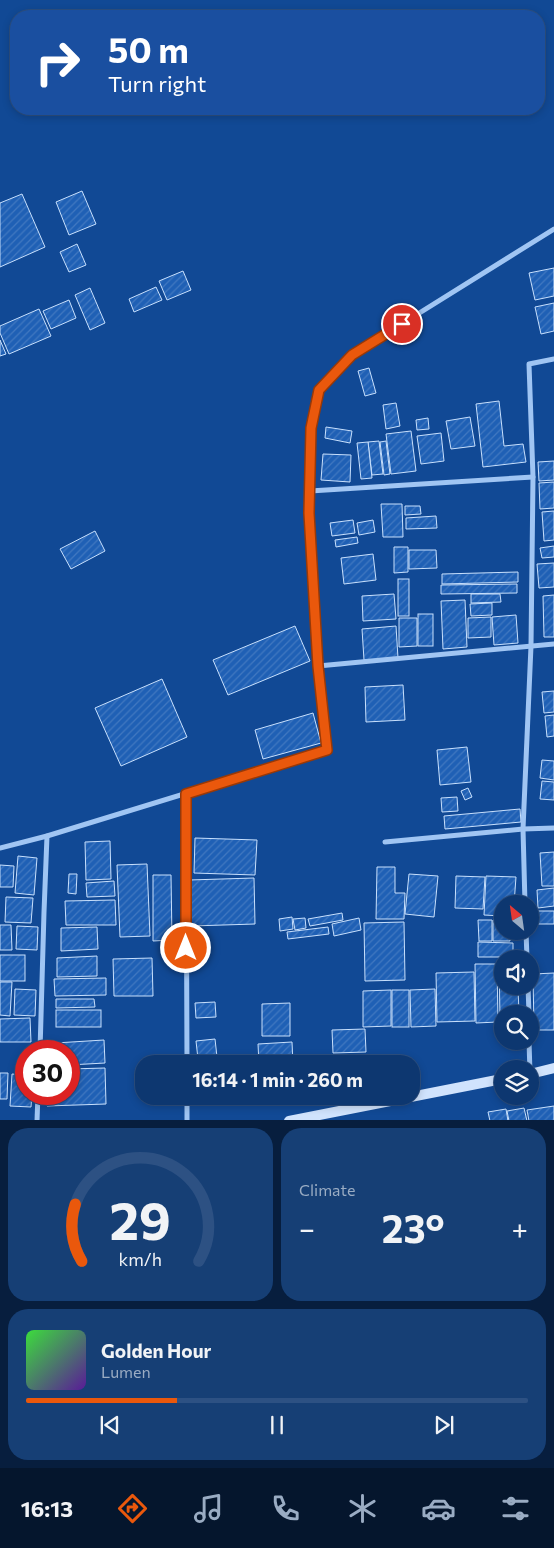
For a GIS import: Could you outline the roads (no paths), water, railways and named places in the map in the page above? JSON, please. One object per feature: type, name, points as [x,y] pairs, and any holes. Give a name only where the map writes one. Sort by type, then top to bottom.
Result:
[{"type":"main road","points":[[539,1072],[554,1068]]},
{"type":"main road","points":[[289,1120],[494,1081]]},
{"type":"street","points":[[0,848],[48,836],[327,750],[318,666],[309,513],[311,428],[319,390],[352,355],[554,229]]},
{"type":"street","points":[[525,895],[523,829],[530,646],[533,477],[529,364],[554,359]]},
{"type":"street","points":[[310,491],[533,477]]},
{"type":"street","points":[[318,666],[554,644]]},
{"type":"street","points":[[186,794],[187,1055]]},
{"type":"street","points":[[385,842],[523,829],[554,828]]},
{"type":"street","points":[[40,1040],[48,836]]},
{"type":"street","points":[[37,1120],[38,1105]]},
{"type":"street","points":[[187,1105],[187,1120]]}]
